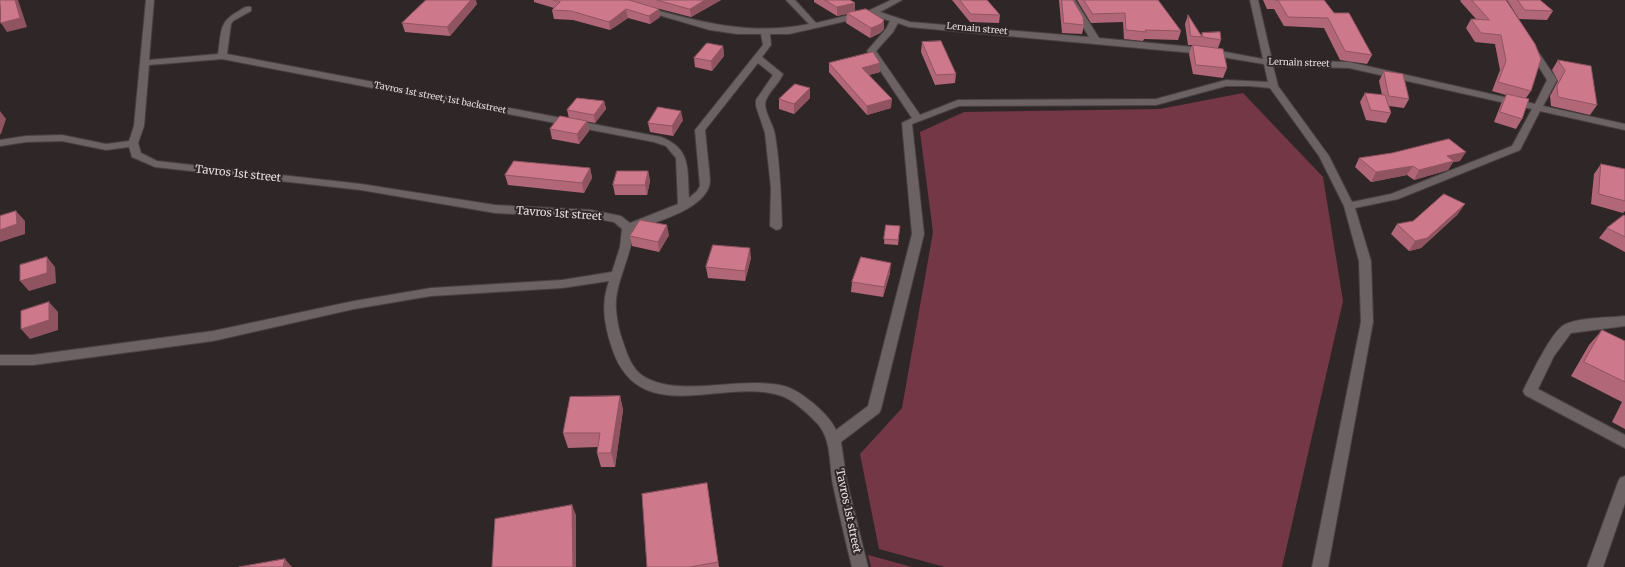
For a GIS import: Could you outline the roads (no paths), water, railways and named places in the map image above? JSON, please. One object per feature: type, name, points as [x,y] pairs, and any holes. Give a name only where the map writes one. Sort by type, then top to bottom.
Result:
[{"type":"street","points":[[0,143],[26,139],[62,138],[106,147],[133,143],[139,126],[150,0]]},
{"type":"street","points":[[611,0],[710,27],[737,31],[765,32],[788,31],[874,12],[898,0]]},
{"type":"street","points":[[790,0],[815,26]]},
{"type":"street","points":[[1070,0],[1096,41]]},
{"type":"street","points":[[1254,0],[1273,86],[1324,156],[1349,206],[1365,261],[1366,322],[1320,567]]},
{"type":"street","points":[[222,56],[227,24],[230,19],[248,9]]},
{"type":"street","name":"Lernain street","points":[[874,12],[909,24],[1204,51],[1239,56],[1269,63],[1349,65],[1625,127]]},
{"type":"street","points":[[895,20],[890,30],[871,51],[918,119]]},
{"type":"street","points":[[628,228],[684,206],[700,196],[705,187],[699,144],[700,130],[767,44],[765,32]]},
{"type":"street","points":[[1349,206],[1394,197],[1516,148],[1552,80],[1526,40]]},
{"type":"street","name":"Tavros 1st street, 1st backstreet","points":[[144,63],[222,56],[657,139],[670,144],[680,158],[684,206]]},
{"type":"street","points":[[756,58],[778,74],[776,80],[762,100],[761,106],[770,134],[776,188],[776,226]]},
{"type":"street","points":[[835,439],[874,409],[918,234],[907,123],[958,103],[1156,102],[1226,83],[1250,83],[1273,86]]},
{"type":"street","name":"Tavros 1st street","points":[[133,143],[136,155],[155,164],[361,187],[495,209],[591,214],[617,219],[628,228],[628,240],[610,301],[612,328],[620,356],[629,371],[640,382],[663,391],[695,392],[764,387],[785,392],[806,405],[825,422],[835,439],[840,481],[860,567]]},
{"type":"street","points":[[0,360],[34,360],[213,336],[354,305],[431,292],[562,284],[617,275]]},
{"type":"street","points":[[1625,321],[1590,324],[1566,329],[1549,353],[1530,391],[1625,442]]},
{"type":"street","points":[[1595,567],[1625,482]]}]
